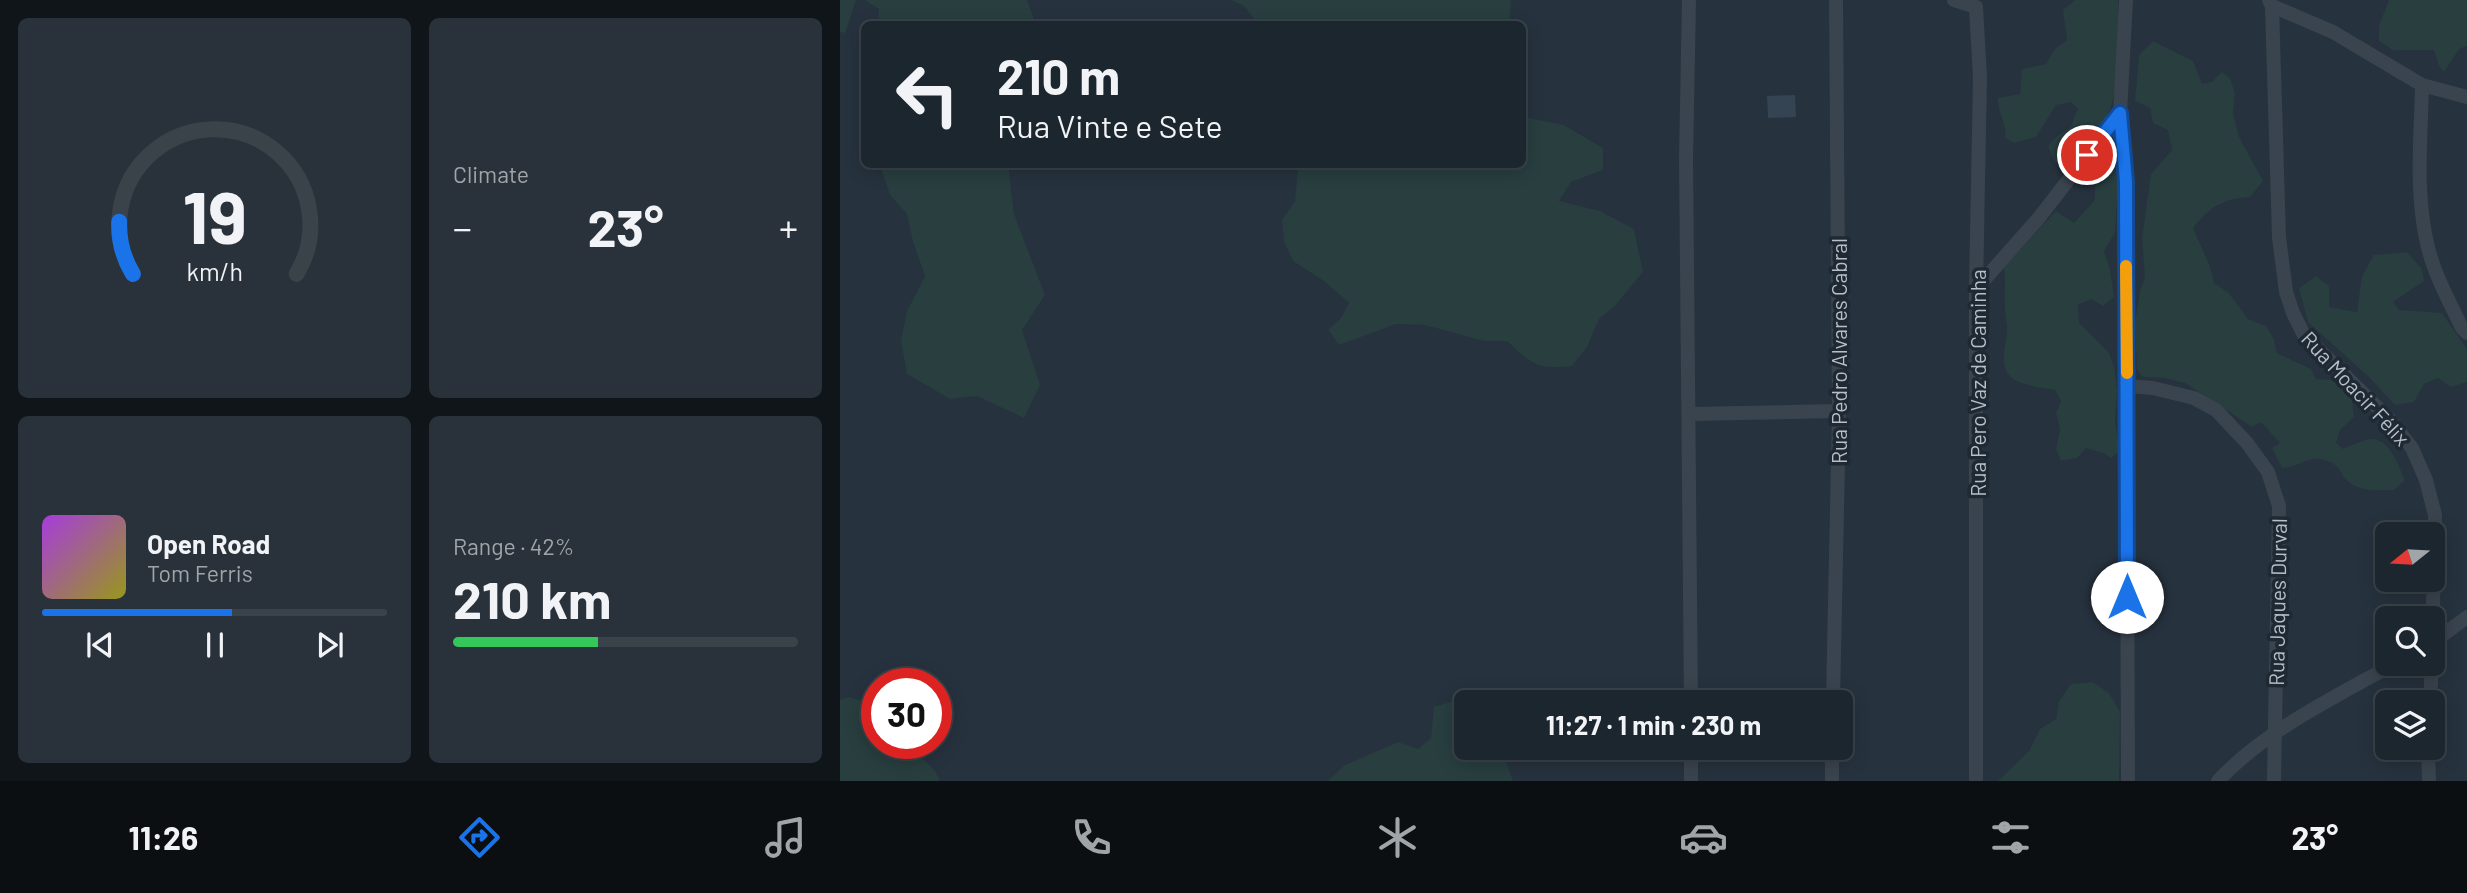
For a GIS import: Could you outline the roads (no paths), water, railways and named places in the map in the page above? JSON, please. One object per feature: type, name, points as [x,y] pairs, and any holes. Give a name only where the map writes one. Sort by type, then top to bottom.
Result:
[{"type":"street","points":[[1689,0],[1686,159],[1690,690]]},
{"type":"street","name":"Rua Pedro Alvares Cabral","points":[[1833,690],[1839,411],[1836,0]]},
{"type":"street","name":"Rua Pero Vaz de Caminha","points":[[1954,0],[1976,7],[1980,77],[1976,289],[1976,781]]},
{"type":"street","points":[[2126,0],[2120,113],[2126,182],[2128,781]]},
{"type":"street","points":[[2270,3],[2333,32],[2422,85],[2467,97]]},
{"type":"street","name":"Rua Moacir Félix","points":[[2270,3],[2279,237],[2286,292],[2304,335],[2390,420],[2412,447],[2426,480],[2435,515],[2434,606]]},
{"type":"street","points":[[2422,85],[2420,163],[2422,213],[2427,244],[2442,286],[2467,333]]},
{"type":"street","points":[[1976,289],[2038,219],[2120,113]]},
{"type":"street","name":"Rua Jaques Durval","points":[[2127,386],[2153,387],[2194,398],[2216,410],[2247,443],[2267,472],[2279,506],[2274,781]]},
{"type":"street","points":[[1689,414],[1839,411]]},
{"type":"street","points":[[2445,634],[2467,617]]},
{"type":"street","points":[[2218,781],[2228,770],[2275,734],[2375,675]]},
{"type":"street","points":[[1691,760],[1691,781]]},
{"type":"street","points":[[1832,760],[1832,781]]},
{"type":"street","points":[[2428,760],[2428,781]]}]
